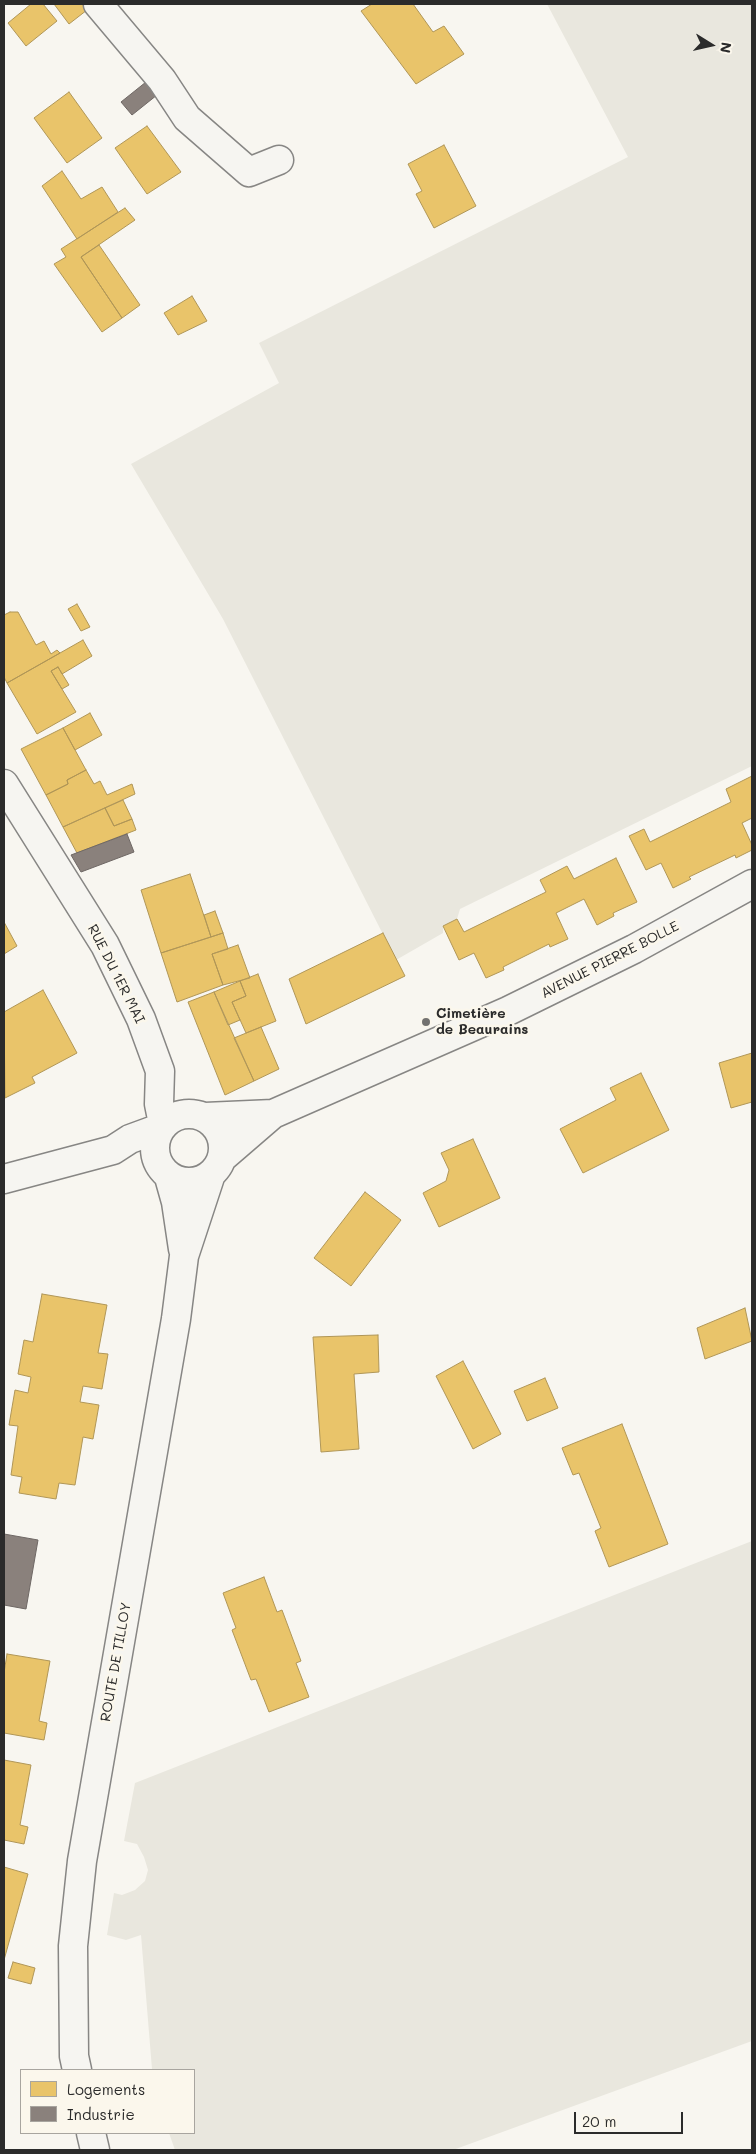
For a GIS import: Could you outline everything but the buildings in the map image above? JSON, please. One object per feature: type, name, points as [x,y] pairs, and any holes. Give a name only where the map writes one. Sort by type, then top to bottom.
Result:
[{"type":"street","points":[[98,4],[162,80],[187,118],[249,172],[279,160]]},
{"type":"street","name":"RUE DU 1ER MAI","points":[[4,784],[105,945],[141,1019],[160,1071],[159,1104],[162,1126]]},
{"type":"street","name":"AVENUE PIERRE BOLLE","points":[[217,1166],[273,1114],[508,1012],[634,949],[752,884]]},
{"type":"street","points":[[4,1179],[113,1150],[130,1139],[162,1126],[178,1115],[187,1113],[205,1117],[220,1134],[217,1166],[198,1182],[184,1183],[113,1150]]},
{"type":"street","name":"AVENUE PIERRE BOLLE","points":[[205,1117],[273,1114]]},
{"type":"street","points":[[162,1126],[155,1141],[155,1155],[165,1173]]},
{"type":"street","name":"ROUTE DE TILLOY","points":[[77,2069],[74,2056],[73,1969],[77,1893],[176,1318],[184,1256],[217,1166]]},
{"type":"street","name":"ROUTE DE TILLOY","points":[[165,1173],[176,1202],[184,1256]]},
{"type":"street","points":[[91,2134],[95,2150]]},
{"type":"shaded area","points":[[547,4],[752,4],[752,766],[460,909],[457,919],[443,926],[443,933],[396,960],[223,619],[131,464],[279,383],[259,343],[628,157]]},
{"type":"shaded area","points":[[752,1541],[752,2041],[453,2150],[175,2150],[169,2134],[195,2134],[195,2069],[152,2069],[141,1935],[126,1940],[107,1935],[114,1893],[122,1895],[135,1890],[145,1881],[148,1870],[137,1844],[124,1841],[135,1783]]},
{"type":"place","name":"Cimetière de Beaurains","points":[[426,1022]]}]
